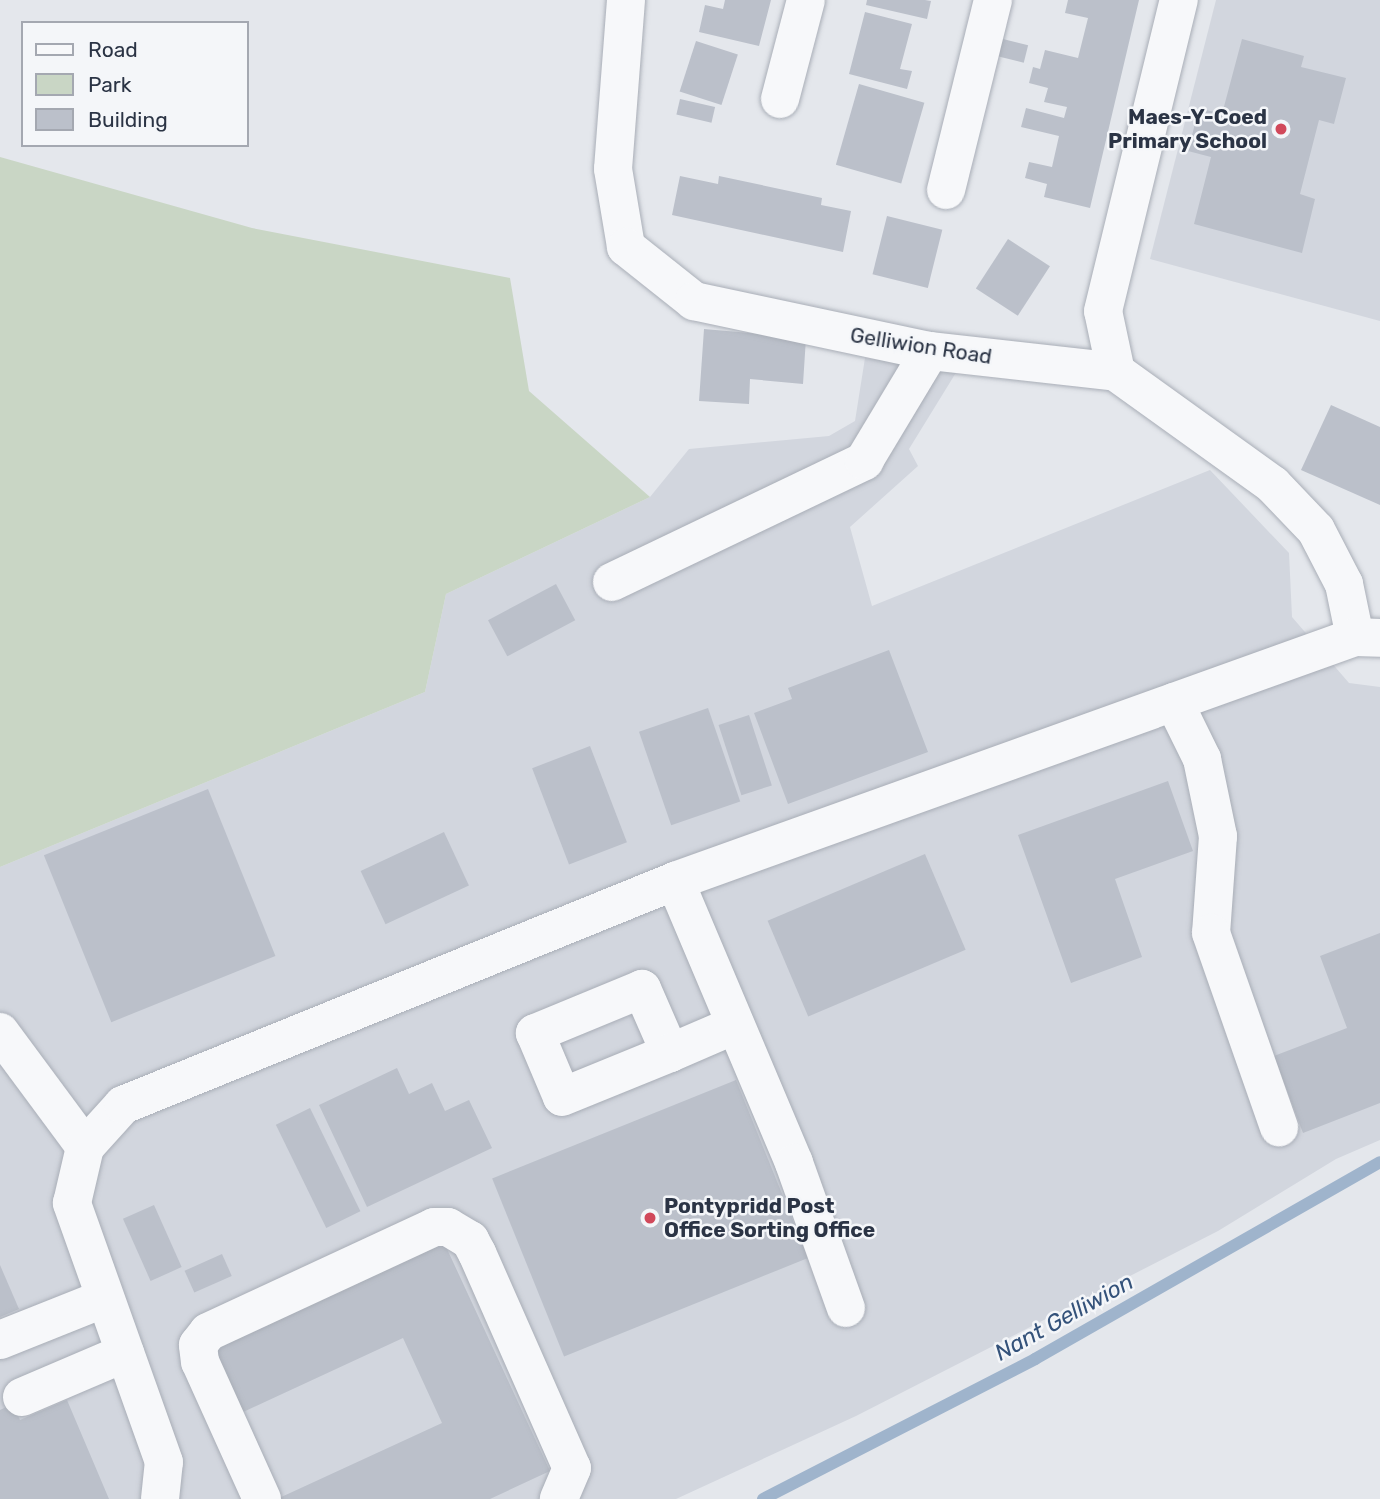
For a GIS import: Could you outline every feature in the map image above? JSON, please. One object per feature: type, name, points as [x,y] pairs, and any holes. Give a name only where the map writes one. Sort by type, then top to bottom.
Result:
[{"type":"street","name":"Gelliwion Road","points":[[625,0],[613,169],[626,247],[694,301],[930,351],[1115,372],[1273,485],[1316,530],[1344,584],[1367,638]]},
{"type":"street","points":[[780,99],[806,0]]},
{"type":"street","points":[[946,190],[993,0]]},
{"type":"street","points":[[1115,372],[1103,311],[1179,0]]},
{"type":"street","points":[[611,582],[864,461],[930,351]]},
{"type":"street","points":[[160,1499],[164,1462],[72,1203],[85,1147],[123,1105],[675,881],[1174,702],[1367,638]]},
{"type":"street","points":[[1174,702],[1202,759],[1218,836],[1211,933],[1279,1126]]},
{"type":"street","points":[[675,881],[794,1163],[846,1308]]},
{"type":"street","points":[[670,1053],[736,1025]]},
{"type":"street","points":[[0,1032],[85,1147]]},
{"type":"street","points":[[262,1499],[200,1362],[198,1345],[208,1332],[434,1227],[448,1227],[470,1240],[477,1252],[572,1468],[567,1490],[559,1499]]},
{"type":"street","points":[[0,1340],[105,1298]]},
{"type":"street","points":[[22,1397],[125,1353]]},
{"type":"shaded area","name":"Maes-Y-Coed Primary School","points":[[1216,0],[1380,0],[1380,321],[1150,259]]},
{"type":"shaded area","points":[[865,358],[957,371],[909,449],[918,466],[850,527],[872,606],[1210,470],[1289,553],[1292,617],[1349,683],[1380,687],[1380,1140],[1336,1159],[1218,1231],[856,1416],[676,1499],[0,1499],[0,867],[425,692],[446,594],[650,497],[689,449],[829,436],[855,421]]},
{"type":"green space","points":[[0,157],[252,228],[510,278],[529,391],[650,497],[446,594],[425,692],[0,867]]},
{"type":"building","points":[[725,0],[771,0],[759,46],[699,32],[705,5],[723,9]]},
{"type":"building","points":[[867,0],[931,1],[927,19],[866,5]]},
{"type":"building","points":[[1068,0],[1139,0],[1090,208],[1044,197],[1047,184],[1025,178],[1029,162],[1052,167],[1059,136],[1021,127],[1026,108],[1064,118],[1067,107],[1044,102],[1048,88],[1029,83],[1033,67],[1040,69],[1045,50],[1078,58],[1088,18],[1065,13]]},
{"type":"building","points":[[865,12],[912,24],[900,69],[912,71],[907,89],[849,74]]},
{"type":"building","points":[[999,38],[1028,45],[1024,63],[995,55]]},
{"type":"building","points":[[1242,39],[1304,56],[1301,67],[1346,78],[1334,124],[1319,120],[1300,194],[1315,199],[1302,253],[1194,224],[1211,157],[1188,151],[1199,108],[1222,114]]},
{"type":"building","points":[[696,41],[738,55],[721,105],[680,91]]},
{"type":"building","points":[[859,84],[924,103],[901,183],[836,165]]},
{"type":"building","points":[[680,99],[715,107],[711,123],[676,115]]},
{"type":"building","points":[[680,176],[718,184],[719,176],[822,198],[821,205],[851,211],[843,252],[672,215]]},
{"type":"building","points":[[887,216],[942,230],[928,288],[872,274]]},
{"type":"building","points":[[1008,239],[1050,266],[1018,316],[976,288]]},
{"type":"building","points":[[704,329],[806,338],[803,384],[750,379],[749,404],[699,401]]},
{"type":"building","points":[[1331,405],[1380,427],[1380,505],[1301,470]]},
{"type":"building","points":[[556,584],[575,620],[507,656],[488,620]]},
{"type":"building","points":[[889,650],[928,752],[788,804],[754,713],[792,699],[788,688]]},
{"type":"building","points":[[708,708],[740,802],[671,825],[639,732]]},
{"type":"building","points":[[749,715],[772,785],[741,795],[719,725]]},
{"type":"building","points":[[590,746],[627,842],[569,864],[532,768]]},
{"type":"building","points":[[1168,781],[1193,851],[1115,879],[1142,957],[1071,983],[1018,835]]},
{"type":"building","points":[[208,789],[275,956],[111,1022],[44,855]]},
{"type":"building","points":[[444,832],[469,885],[386,924],[361,871]]},
{"type":"building","points":[[925,854],[966,950],[808,1017],[768,921]]},
{"type":"building","points":[[1380,933],[1380,1103],[1303,1133],[1274,1056],[1347,1028],[1320,956]]},
{"type":"building","points":[[397,1068],[409,1094],[432,1083],[445,1111],[469,1100],[492,1148],[367,1207],[319,1105]]},
{"type":"building","name":"Pontypridd Post Office Sorting Office","points":[[736,1080],[808,1258],[564,1357],[492,1179]]},
{"type":"building","points":[[310,1108],[360,1211],[326,1228],[276,1125]]},
{"type":"building","points":[[154,1205],[182,1267],[151,1281],[123,1219]]},
{"type":"building","points":[[441,1236],[550,1471],[490,1499],[277,1499],[442,1423],[403,1338],[239,1414],[207,1345]]},
{"type":"building","points":[[222,1254],[232,1276],[194,1293],[185,1271]]},
{"type":"building","points":[[0,1265],[19,1309],[0,1317]]},
{"type":"building","points":[[67,1400],[109,1499],[0,1499],[0,1410],[13,1404],[20,1420]]},
{"type":"waterway","name":"Nant Gelliwion","points":[[763,1499],[1035,1359],[1380,1162]]},
{"type":"place","name":"Maes-Y-Coed Primary School","points":[[1281,129]]},
{"type":"place","name":"Pontypridd Post Office Sorting Office","points":[[650,1218]]}]
